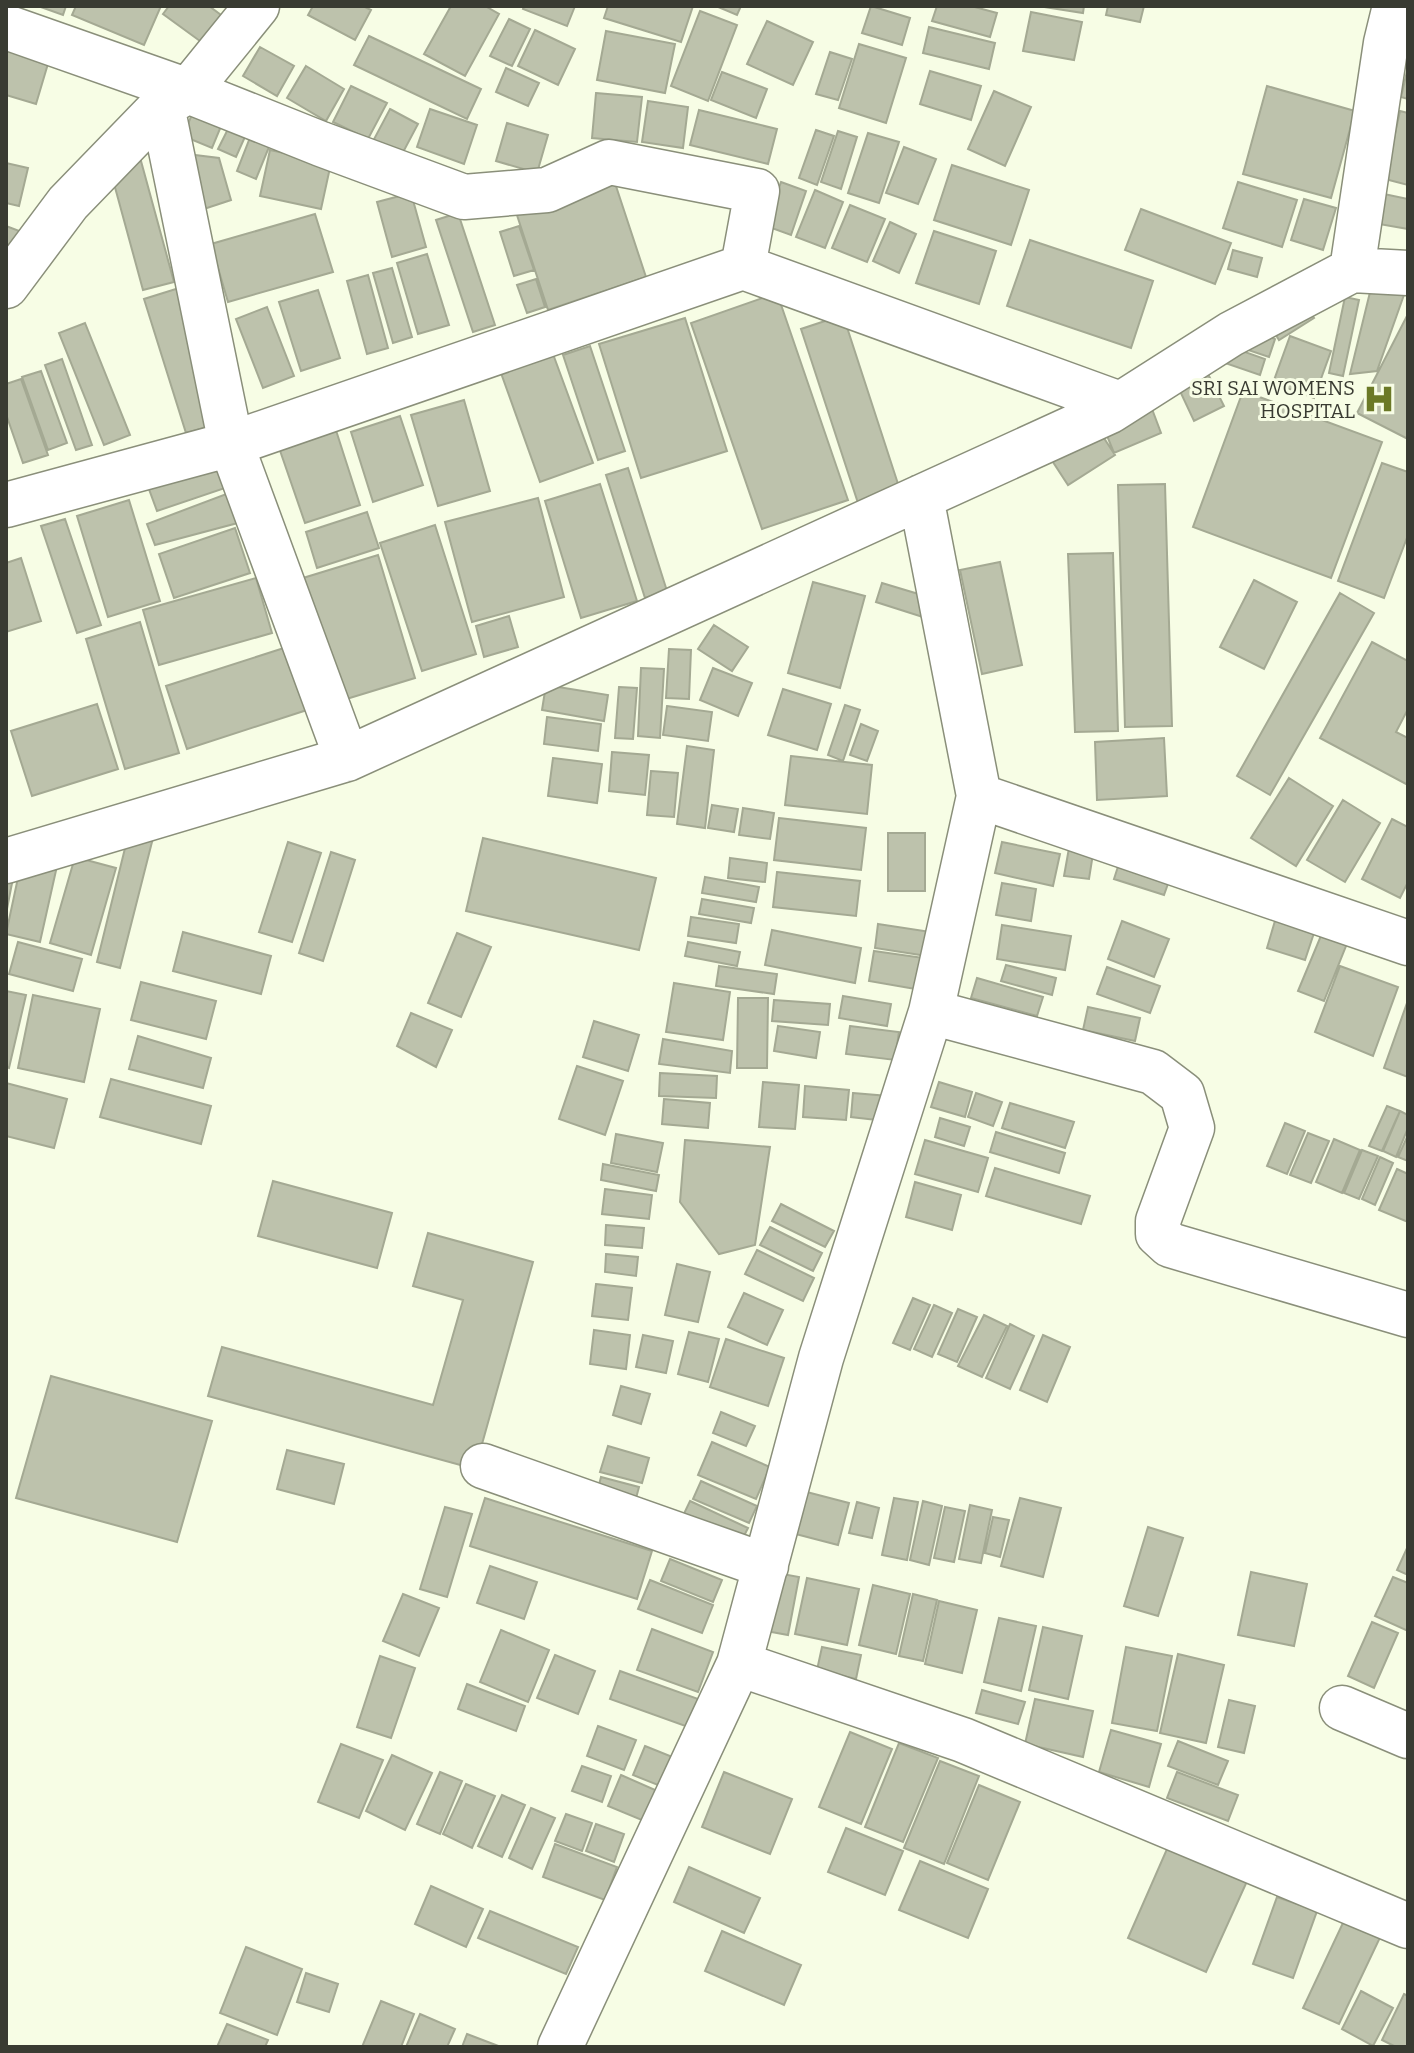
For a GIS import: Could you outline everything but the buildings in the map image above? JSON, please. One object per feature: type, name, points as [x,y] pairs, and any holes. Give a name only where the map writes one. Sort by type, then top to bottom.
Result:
[{"type":"street","points":[[6,286],[68,203],[175,99],[257,6]]},
{"type":"street","points":[[1352,270],[1386,43],[1395,6]]},
{"type":"street","points":[[6,27],[175,99],[321,144],[464,197],[547,190],[609,162],[757,191],[743,267]]},
{"type":"street","points":[[175,99],[231,444],[347,759]]},
{"type":"street","points":[[6,505],[231,444],[743,267],[1120,404]]},
{"type":"street","points":[[6,861],[347,759],[1110,411],[1231,334],[1352,270],[1408,273]]},
{"type":"street","points":[[560,2047],[739,1664],[821,1358],[931,1012],[979,796],[921,497]]},
{"type":"street","points":[[979,796],[1408,943]]},
{"type":"street","points":[[931,1012],[1153,1072],[1182,1094],[1192,1128],[1158,1221],[1158,1234],[1170,1245],[1408,1315]]},
{"type":"street","points":[[483,1466],[766,1566]]},
{"type":"street","points":[[739,1664],[963,1740],[1408,1926]]},
{"type":"street","points":[[1342,1708],[1408,1736]]},
{"type":"place","name":"SRI SAI WOMENS HOSPITAL","points":[[1379,399]]}]
